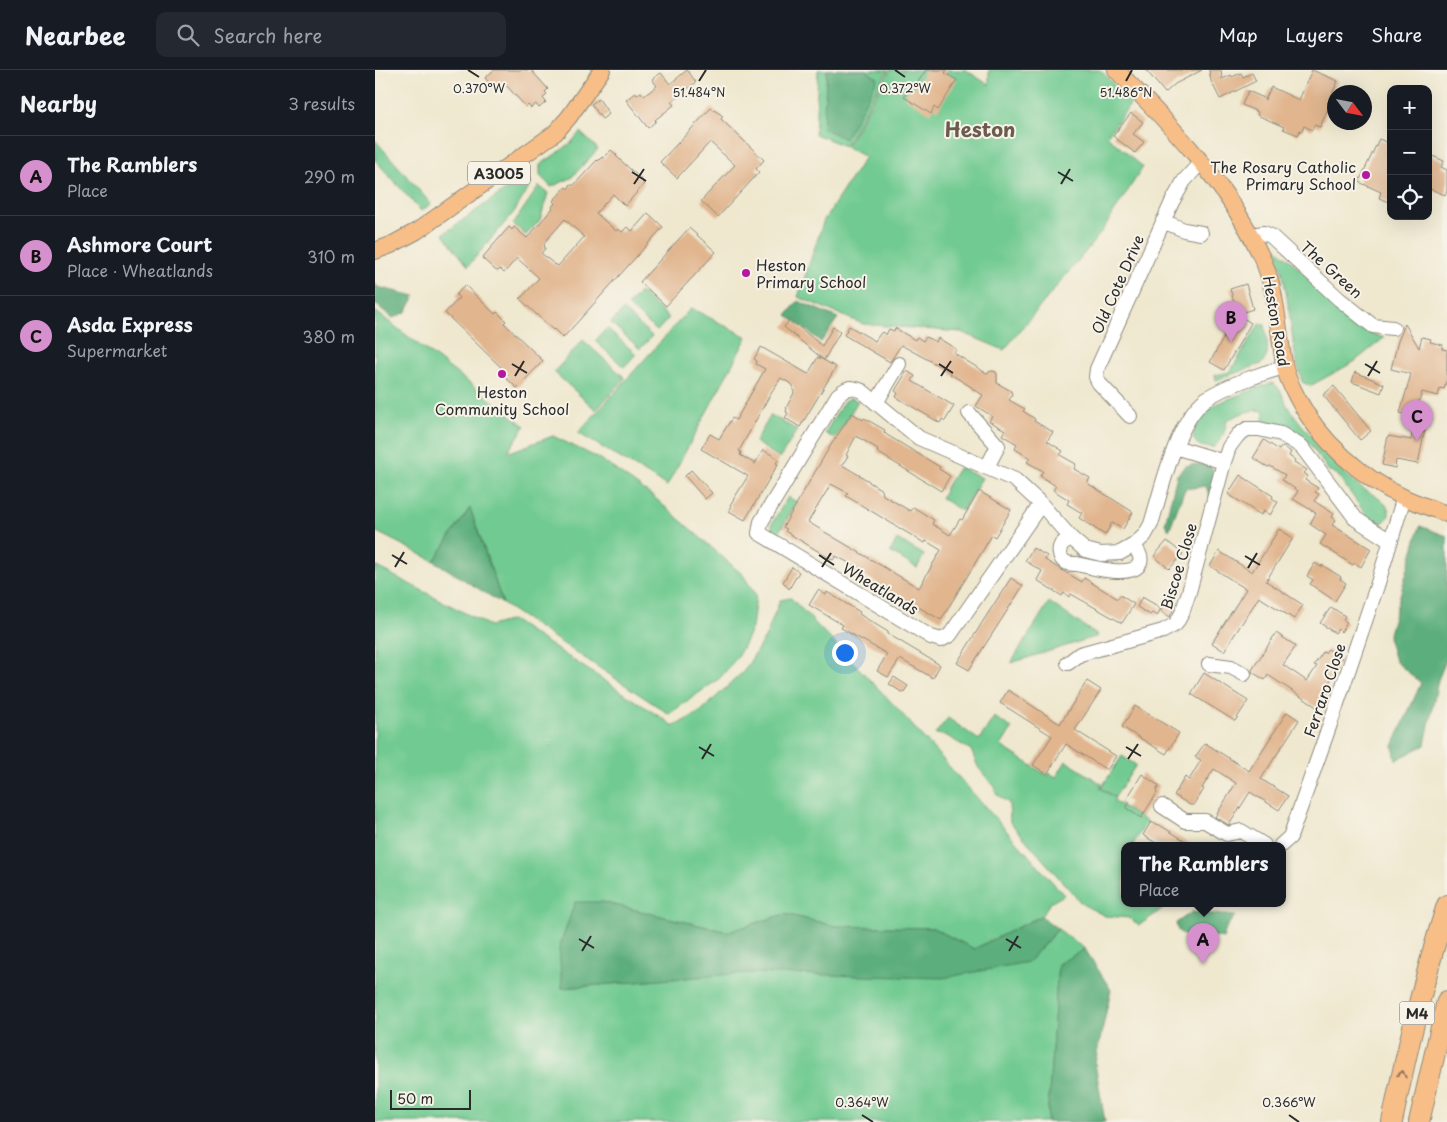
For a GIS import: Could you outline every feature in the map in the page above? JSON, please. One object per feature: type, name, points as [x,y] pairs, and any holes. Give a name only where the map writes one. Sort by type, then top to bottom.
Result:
[{"type":"highway","name":"M4","points":[[1392,1122],[1427,973],[1447,905]]},
{"type":"highway","name":"M4","points":[[1419,1122],[1447,1001]]},
{"type":"main road","name":"A3005","points":[[375,250],[391,245],[417,231],[555,133],[569,117],[602,70]]},
{"type":"main road","name":"Heston Road","points":[[1116,70],[1201,162],[1228,197],[1251,235],[1267,270],[1274,292],[1284,367],[1290,384],[1304,410],[1320,432],[1346,459],[1369,478],[1404,497],[1447,514]]},
{"type":"street","name":"Old Cote Drive","points":[[1130,416],[1099,383],[1096,377],[1097,369],[1172,202],[1185,181],[1201,162]]},
{"type":"street","points":[[1163,221],[1184,230],[1201,233]]},
{"type":"street","name":"The Green","points":[[1251,235],[1264,233],[1271,236],[1339,299],[1373,326],[1393,328]]},
{"type":"street","points":[[877,403],[899,364]]},
{"type":"street","name":"Wheatlands","points":[[1041,504],[950,636],[941,640],[931,637],[759,533],[761,522],[838,394],[852,387],[862,391],[919,438],[1015,480],[1041,504],[1071,538],[1085,550],[1101,554],[1120,553],[1134,545],[1145,535],[1151,524],[1175,447],[1188,418],[1205,399],[1232,385],[1284,367]]},
{"type":"street","points":[[969,414],[998,446],[987,467]]},
{"type":"street","name":"Biscoe Close","points":[[1068,663],[1080,654],[1163,631],[1176,624],[1189,592],[1229,447],[1238,435],[1247,429],[1259,429],[1281,434],[1302,447],[1356,519],[1390,541]]},
{"type":"street","points":[[1175,447],[1224,462]]},
{"type":"street","name":"Ferraro Close","points":[[1284,842],[1290,837],[1318,759],[1377,586],[1404,497]]},
{"type":"street","points":[[1071,538],[1061,545],[1059,550],[1065,562],[1099,569],[1133,570],[1140,563],[1140,555],[1134,545]]},
{"type":"street","points":[[1209,664],[1231,666],[1244,674]]},
{"type":"street","points":[[1162,806],[1185,821],[1205,821],[1227,834],[1241,831],[1259,842]]},
{"type":"green space","points":[[818,70],[888,70],[845,146],[815,134]]},
{"type":"green space","points":[[827,70],[865,70],[878,78],[845,139],[823,128]]},
{"type":"green space","points":[[890,70],[966,70],[989,85],[989,70],[1100,70],[1132,102],[1107,136],[1143,167],[1100,234],[1004,350],[961,332],[863,324],[798,297],[824,220],[865,157],[846,147]]},
{"type":"green space","points":[[580,132],[598,149],[571,178],[551,187],[540,176],[540,165],[570,144]]},
{"type":"green space","points":[[375,140],[431,204],[421,211],[375,160]]},
{"type":"green space","points":[[525,176],[532,183],[514,212],[468,266],[443,234]]},
{"type":"green space","points":[[539,186],[548,193],[540,220],[526,235],[513,224]]},
{"type":"green space","points":[[1272,244],[1368,332],[1384,338],[1354,362],[1310,386],[1302,382],[1295,354],[1282,270]]},
{"type":"green space","points":[[375,282],[377,287],[415,296],[406,312],[393,318],[375,304]]},
{"type":"green space","points":[[640,292],[669,318],[657,331],[628,305]]},
{"type":"green space","points":[[798,301],[838,318],[821,342],[787,315]]},
{"type":"green space","points":[[691,308],[747,337],[667,486],[578,433]]},
{"type":"green space","points":[[623,310],[652,336],[640,349],[611,323]]},
{"type":"green space","points":[[375,311],[525,426],[507,453],[553,436],[600,459],[655,498],[743,575],[756,595],[752,628],[738,656],[720,678],[669,714],[503,604],[470,508],[434,561],[375,531]]},
{"type":"green space","points":[[1260,323],[1265,325],[1267,341],[1267,352],[1264,361],[1261,364],[1216,380],[1215,375],[1230,372]]},
{"type":"green space","points":[[607,328],[636,354],[624,367],[595,341]]},
{"type":"green space","points":[[583,340],[625,378],[596,410],[554,372]]},
{"type":"green space","points":[[1271,383],[1277,386],[1294,415],[1341,469],[1357,485],[1384,503],[1389,511],[1385,521],[1374,524],[1365,520],[1366,515],[1337,474],[1329,471],[1312,447],[1300,435],[1289,429],[1275,423],[1263,421],[1264,411],[1249,411],[1227,420],[1223,435],[1214,447],[1202,446],[1195,442],[1193,434],[1197,424],[1215,405]]},
{"type":"green space","points":[[851,398],[858,401],[835,439],[825,433],[844,401]]},
{"type":"green space","points":[[771,415],[797,430],[780,458],[755,442]]},
{"type":"green space","points":[[1209,465],[1216,475],[1210,498],[1206,486],[1185,489],[1169,530],[1165,524],[1177,475],[1185,466]]},
{"type":"green space","points":[[959,467],[982,478],[962,511],[941,498]]},
{"type":"green space","points":[[788,497],[797,502],[777,535],[772,531],[772,523]]},
{"type":"green space","points":[[470,508],[503,604],[434,561]]},
{"type":"green space","points":[[1420,526],[1447,536],[1447,658],[1438,680],[1425,745],[1396,760],[1393,746],[1421,683],[1395,661],[1388,637]]},
{"type":"green space","points":[[897,539],[924,555],[917,568],[890,552]]},
{"type":"green space","points":[[375,566],[490,626],[512,620],[674,726],[700,712],[744,671],[766,636],[780,600],[791,598],[896,707],[1064,895],[1050,903],[1041,916],[974,949],[933,928],[835,926],[785,914],[728,932],[602,902],[562,988],[744,973],[1028,962],[1058,929],[1085,949],[1058,964],[1047,1122],[375,1122]]},
{"type":"green space","points":[[1049,602],[1098,636],[1011,663]]},
{"type":"green space","points":[[994,717],[1012,728],[1001,746],[1048,776],[1049,773],[1056,777],[1066,761],[1102,784],[1100,788],[1115,798],[1114,801],[1147,822],[1134,842],[1121,842],[1121,907],[1165,907],[1138,925],[1130,918],[1105,916],[1082,904],[1010,822],[1009,803],[996,794],[994,787],[978,767],[971,750],[945,735],[935,734],[948,718],[979,740]]},
{"type":"green space","points":[[1122,756],[1136,765],[1115,797],[1101,788]]},
{"type":"green space","points":[[575,902],[602,902],[728,932],[785,914],[835,926],[933,928],[974,949],[1041,916],[1058,929],[1028,962],[943,978],[744,973],[562,988],[559,948]]},
{"type":"green space","points":[[1192,912],[1235,916],[1227,926],[1223,938],[1213,936],[1193,940],[1178,931],[1176,923]]},
{"type":"green space","points":[[1085,949],[1111,990],[1095,1063],[1105,1122],[1047,1122],[1058,964]]},
{"type":"building","points":[[494,70],[531,70],[548,89],[545,92],[547,94],[543,98],[546,102],[539,108],[536,104],[531,108],[528,105],[526,107],[504,83],[499,87],[496,84],[493,87],[485,78]]},
{"type":"building","points":[[687,70],[696,82],[671,102],[674,105],[648,128],[626,100],[635,93],[637,95],[641,92],[644,96],[657,86],[652,79],[661,73],[670,84]]},
{"type":"building","points":[[926,70],[947,70],[945,73],[957,80],[938,110],[934,107],[931,114],[904,97],[911,86],[914,88]]},
{"type":"building","points":[[1146,70],[1202,70],[1175,84],[1165,93]]},
{"type":"building","points":[[1209,70],[1221,70],[1222,79],[1241,73],[1243,77],[1252,73],[1256,81],[1220,99],[1211,81]]},
{"type":"building","points":[[1312,70],[1338,81],[1336,85],[1327,85],[1327,111],[1320,127],[1314,125],[1312,130],[1304,126],[1298,135],[1283,129],[1284,127],[1257,115],[1258,112],[1242,105],[1248,91],[1265,100],[1271,87],[1299,100]]},
{"type":"building","points":[[599,99],[609,114],[602,119],[591,104]]},
{"type":"building","points":[[711,108],[723,116],[721,119],[764,160],[756,169],[759,172],[718,217],[701,201],[735,165],[710,142],[677,178],[660,162]]},
{"type":"building","points":[[1131,113],[1143,122],[1133,134],[1144,142],[1135,153],[1113,136]]},
{"type":"building","points":[[1379,139],[1387,142],[1387,201],[1379,198],[1381,192],[1359,182]]},
{"type":"building","points":[[611,150],[644,184],[625,206],[613,194],[596,213],[616,231],[618,229],[622,232],[627,227],[632,231],[648,213],[663,227],[563,338],[520,299],[539,278],[517,258],[504,273],[500,269],[498,271],[495,270],[482,258],[509,227],[512,230],[514,227],[527,238],[553,208],[555,203],[553,201],[566,187],[568,189],[571,184],[573,186],[597,160],[602,157],[604,158]],"holes":[[[565,219],[584,237],[558,266],[541,253],[545,249],[544,243]]]},
{"type":"building","points":[[1432,156],[1444,161],[1441,167],[1447,170],[1447,190],[1445,195],[1432,190]]},
{"type":"building","points":[[689,228],[716,252],[666,306],[640,282]]},
{"type":"building","points":[[1246,284],[1253,309],[1238,314],[1230,289]]},
{"type":"building","points":[[465,285],[495,314],[497,312],[506,321],[504,323],[543,361],[517,388],[506,378],[509,375],[445,313],[459,298],[456,295]]},
{"type":"building","points":[[1237,314],[1251,323],[1224,370],[1210,362]]},
{"type":"building","points":[[790,319],[822,346],[833,327],[840,332],[824,360],[784,327]]},
{"type":"building","points":[[1405,324],[1419,348],[1422,337],[1431,339],[1430,342],[1443,345],[1442,349],[1447,350],[1447,379],[1444,389],[1440,388],[1438,396],[1422,392],[1415,417],[1400,413],[1411,374],[1391,369],[1398,341]]},
{"type":"building","points":[[849,326],[875,341],[882,332],[886,335],[889,329],[894,331],[895,328],[915,340],[917,337],[923,341],[926,337],[936,342],[938,338],[956,349],[954,353],[986,373],[996,372],[997,383],[1011,391],[1012,395],[1009,400],[1025,409],[1023,411],[1035,419],[1034,421],[1053,432],[1047,441],[1063,451],[1060,455],[1076,464],[1074,469],[1090,478],[1087,483],[1133,512],[1123,529],[1112,523],[1105,535],[1079,518],[1082,513],[1067,504],[1069,500],[1053,490],[1056,486],[1040,476],[1043,471],[1027,462],[1030,458],[1015,449],[1017,444],[1002,435],[1005,430],[989,421],[992,416],[976,406],[983,395],[943,368],[901,345],[890,362],[844,335]]},
{"type":"building","points":[[761,347],[808,374],[818,357],[836,367],[800,427],[785,418],[788,413],[786,408],[794,393],[793,385],[781,378],[772,391],[739,451],[741,452],[740,455],[755,464],[763,450],[779,459],[776,463],[778,464],[745,520],[729,511],[732,506],[730,505],[748,476],[701,449],[710,434],[719,439],[732,418],[736,420],[765,369],[756,364],[757,361],[754,359]]},
{"type":"building","points":[[907,371],[915,376],[912,381],[954,406],[945,421],[942,419],[940,423],[896,397],[898,393],[895,391]]},
{"type":"building","points":[[1355,372],[1384,384],[1381,393],[1352,382]]},
{"type":"building","points":[[1334,386],[1371,431],[1360,440],[1323,395]]},
{"type":"building","points":[[852,413],[885,430],[884,432],[887,435],[940,467],[939,469],[950,476],[941,491],[877,452],[878,449],[856,436],[842,465],[882,490],[883,495],[910,511],[913,507],[934,520],[932,524],[950,535],[960,519],[962,520],[979,491],[1011,510],[995,537],[992,535],[941,620],[851,568],[853,565],[836,556],[833,560],[785,531],[787,529],[783,527],[829,448]],"holes":[[[831,484],[848,493],[846,496],[921,541],[925,543],[926,541],[941,550],[919,588],[808,522]]]},
{"type":"building","points":[[1414,423],[1426,425],[1418,464],[1396,460],[1395,468],[1382,465],[1388,436],[1411,440]]},
{"type":"building","points":[[1264,440],[1279,450],[1282,446],[1291,452],[1289,456],[1295,460],[1294,462],[1307,470],[1304,473],[1308,476],[1305,480],[1318,488],[1315,492],[1319,494],[1314,501],[1334,514],[1332,517],[1336,520],[1332,525],[1371,549],[1361,567],[1355,563],[1353,565],[1320,544],[1326,535],[1310,524],[1316,513],[1293,499],[1298,491],[1282,480],[1285,475],[1253,458]]},
{"type":"building","points":[[691,470],[712,493],[705,499],[685,476]]},
{"type":"building","points":[[1240,475],[1273,496],[1272,498],[1278,502],[1270,515],[1263,511],[1261,515],[1228,494]]},
{"type":"building","points":[[1279,529],[1293,538],[1266,581],[1303,605],[1294,619],[1259,597],[1224,651],[1212,643],[1246,589],[1210,566],[1219,551],[1252,572]]},
{"type":"building","points":[[1167,541],[1183,554],[1169,569],[1154,556]]},
{"type":"building","points":[[1033,548],[1047,556],[1045,560],[1082,582],[1084,578],[1118,599],[1120,595],[1134,604],[1122,623],[1071,594],[1069,597],[1064,593],[1062,596],[1037,580],[1042,571],[1025,561]]},
{"type":"building","points":[[1315,563],[1338,575],[1346,583],[1335,601],[1310,584],[1313,580],[1307,576]]},
{"type":"building","points":[[792,567],[799,572],[789,589],[783,582]]},
{"type":"building","points":[[1011,578],[1023,586],[969,670],[957,663]]},
{"type":"building","points":[[818,590],[826,595],[827,592],[860,612],[859,614],[888,632],[888,634],[940,665],[933,678],[900,659],[888,677],[877,671],[887,654],[841,628],[843,625],[809,605]]},
{"type":"building","points":[[1142,597],[1161,608],[1157,616],[1152,613],[1150,615],[1137,607]]},
{"type":"building","points":[[1169,598],[1176,602],[1170,617],[1161,611]]},
{"type":"building","points":[[1331,607],[1345,616],[1343,620],[1347,622],[1341,632],[1338,629],[1335,633],[1320,623]]},
{"type":"building","points":[[1276,633],[1296,646],[1283,665],[1307,681],[1317,666],[1314,665],[1323,652],[1325,653],[1328,649],[1342,658],[1336,667],[1338,669],[1326,687],[1330,690],[1318,708],[1268,675],[1265,680],[1252,672]]},
{"type":"building","points":[[1204,673],[1248,701],[1235,721],[1191,694]]},
{"type":"building","points":[[894,677],[908,686],[903,693],[889,684]]},
{"type":"building","points":[[1087,681],[1101,690],[1075,730],[1116,756],[1107,770],[1066,744],[1047,774],[1033,765],[1052,736],[1000,703],[1008,690],[1060,724]]},
{"type":"building","points":[[1135,706],[1179,733],[1166,754],[1122,727]]},
{"type":"building","points":[[1287,712],[1299,720],[1261,779],[1288,796],[1279,810],[1250,792],[1229,825],[1215,817],[1236,783],[1214,769],[1194,805],[1190,805],[1174,795],[1185,777],[1189,780],[1201,760],[1195,757],[1205,743],[1249,771]]},
{"type":"building","points":[[1142,774],[1159,786],[1156,791],[1157,793],[1141,818],[1126,808],[1130,802],[1126,800]]},
{"type":"building","points":[[1151,822],[1158,824],[1187,842],[1154,842],[1143,835]]},
{"type":"place","name":"The Rosary Catholic Primary School","points":[[1366,175]]},
{"type":"place","name":"Heston Primary School","points":[[746,273]]},
{"type":"place","name":"Ashmore Court","points":[[1231,342]]},
{"type":"place","name":"Heston Community School","points":[[502,374]]},
{"type":"place","name":"Asda Express","points":[[1417,441]]},
{"type":"place","name":"The Ramblers","points":[[1203,964]]},
{"type":"district","name":"Heston","points":[[980,129]]}]
